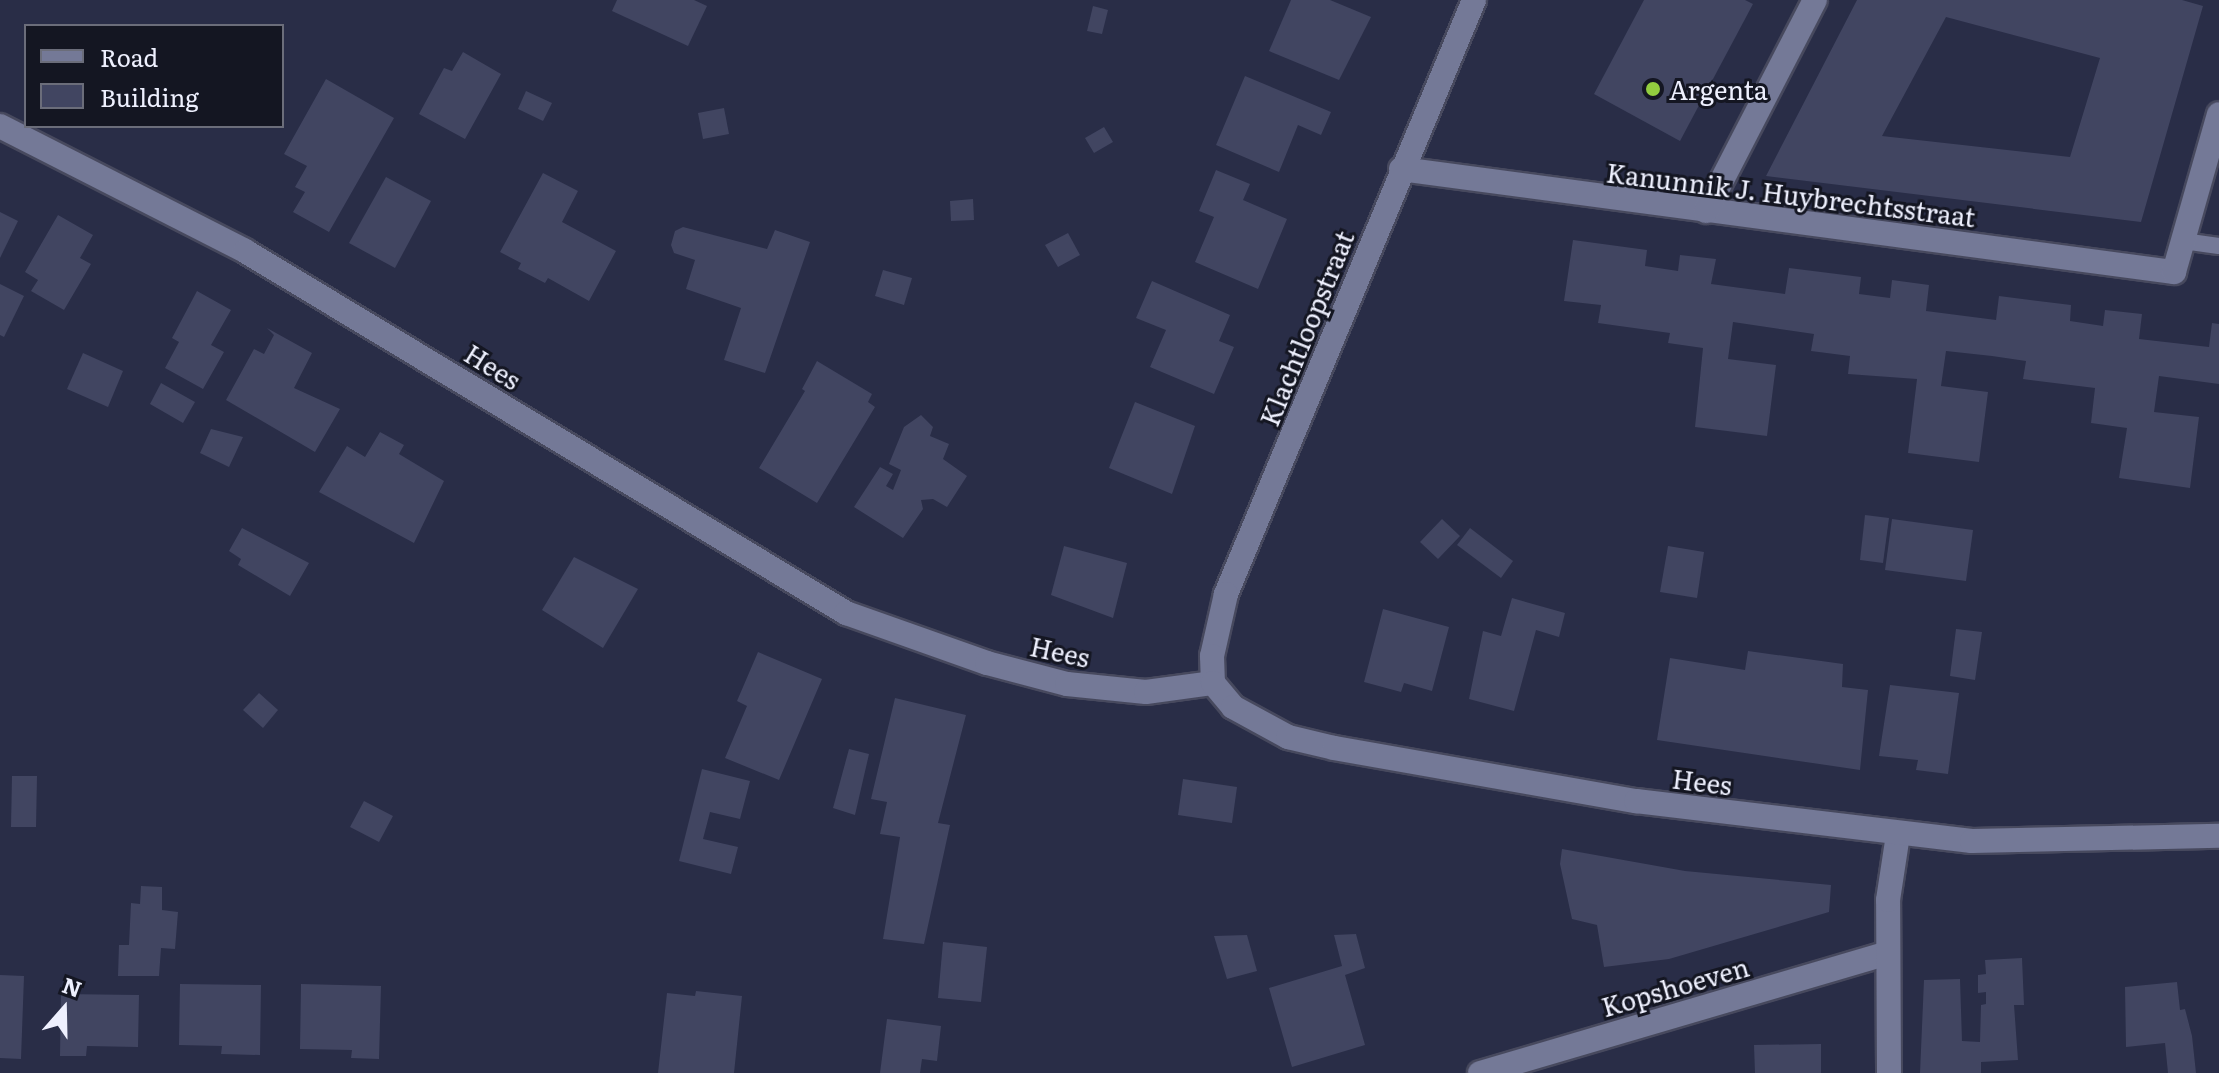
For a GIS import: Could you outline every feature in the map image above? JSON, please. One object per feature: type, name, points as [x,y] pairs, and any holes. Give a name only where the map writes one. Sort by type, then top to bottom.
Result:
[{"type":"street","name":"Klachtloopstraat","points":[[1213,683],[1212,656],[1226,594],[1474,0]]},
{"type":"street","points":[[1706,211],[1815,0]]},
{"type":"street","points":[[2183,241],[2219,114]]},
{"type":"street","name":"Hees","points":[[0,126],[245,251],[846,613],[958,654],[1067,684],[1146,692],[1213,683],[1256,723],[1334,748],[1636,801],[1898,835],[1972,841],[2219,836]]},
{"type":"street","name":"Kanunnik J. Huybrechtsstraat","points":[[1401,169],[2174,272],[2183,241]]},
{"type":"street","points":[[1889,1073],[1887,953],[1890,872],[1898,835]]},
{"type":"street","name":"Kopshoeven","points":[[1480,1073],[1887,953]]},
{"type":"lane","points":[[2183,241],[2219,246]]},
{"type":"building","points":[[617,0],[694,0],[707,6],[688,46],[612,11]]},
{"type":"building","points":[[1291,0],[1330,0],[1371,17],[1339,80],[1269,51]]},
{"type":"building","points":[[1644,0],[1745,0],[1753,4],[1680,141],[1594,94]]},
{"type":"building","points":[[1857,0],[2182,0],[2203,6],[2141,222],[1766,176]],"holes":[[[1946,17],[2100,58],[2070,157],[1882,136]]]},
{"type":"building","points":[[1093,6],[1108,10],[1102,34],[1087,31]]},
{"type":"building","points":[[463,52],[501,74],[465,139],[419,114],[444,68],[452,71]]},
{"type":"building","points":[[1245,76],[1331,112],[1321,135],[1298,125],[1279,172],[1216,145]]},
{"type":"building","points":[[326,79],[394,118],[329,232],[293,212],[305,192],[295,187],[307,166],[284,154]]},
{"type":"building","points":[[526,91],[552,103],[543,121],[518,109]]},
{"type":"building","points":[[724,108],[729,134],[703,139],[698,113]]},
{"type":"building","points":[[1104,127],[1113,142],[1094,153],[1085,138]]},
{"type":"building","points":[[1216,170],[1250,184],[1243,200],[1287,219],[1258,289],[1195,262],[1214,217],[1199,211]]},
{"type":"building","points":[[543,173],[578,191],[562,222],[616,251],[589,301],[548,278],[545,283],[518,269],[521,263],[500,252]]},
{"type":"building","points":[[386,177],[431,201],[395,268],[349,243]]},
{"type":"building","points":[[973,199],[974,220],[951,221],[950,201]]},
{"type":"building","points":[[0,212],[18,221],[0,258]]},
{"type":"building","points":[[58,215],[93,235],[80,258],[91,264],[64,310],[31,291],[38,280],[25,272]]},
{"type":"building","points":[[683,227],[767,249],[775,230],[810,242],[765,373],[724,360],[741,308],[686,289],[695,260],[674,253],[671,245],[675,231]]},
{"type":"building","points":[[1068,233],[1080,255],[1058,267],[1045,245]]},
{"type":"building","points":[[1573,240],[1647,250],[1645,266],[1678,271],[1680,255],[1716,259],[1711,284],[1785,294],[1789,268],[1861,277],[1859,294],[1890,298],[1892,280],[1929,285],[1926,311],[1996,320],[1999,296],[2071,305],[2070,321],[2103,326],[2105,310],[2142,314],[2139,339],[2209,347],[2212,323],[2219,324],[2219,384],[2159,376],[2154,412],[2199,417],[2190,488],[2119,478],[2127,428],[2091,423],[2095,388],[2023,379],[2026,361],[1992,356],[1946,351],[1941,386],[1988,392],[1979,462],[1908,453],[1917,379],[1848,374],[1850,356],[1811,351],[1814,334],[1733,322],[1728,359],[1776,365],[1767,436],[1695,427],[1703,348],[1668,343],[1670,333],[1598,323],[1601,305],[1564,301]]},
{"type":"building","points":[[883,270],[912,278],[904,305],[875,296]]},
{"type":"building","points":[[1152,281],[1230,315],[1219,341],[1234,347],[1214,394],[1150,367],[1166,330],[1136,318]]},
{"type":"building","points":[[0,284],[24,296],[4,337],[0,335]]},
{"type":"building","points":[[197,291],[231,310],[211,345],[224,352],[203,389],[165,368],[179,342],[172,338]]},
{"type":"building","points":[[267,328],[312,353],[294,388],[340,409],[315,452],[226,400],[254,349],[264,354],[274,335]]},
{"type":"building","points":[[83,353],[123,371],[108,407],[67,389]]},
{"type":"building","points":[[817,361],[872,394],[868,402],[875,407],[817,503],[759,468],[805,391],[802,389]]},
{"type":"building","points":[[161,383],[195,402],[183,423],[150,404]]},
{"type":"building","points":[[1135,402],[1195,426],[1172,494],[1109,468]]},
{"type":"building","points":[[921,415],[933,427],[930,436],[949,444],[943,459],[967,476],[947,507],[933,499],[921,500],[923,509],[903,538],[854,507],[880,467],[893,474],[886,486],[893,490],[901,470],[889,464],[904,427]]},
{"type":"building","points":[[211,429],[243,437],[229,467],[200,453]]},
{"type":"building","points":[[380,432],[404,445],[399,454],[444,481],[414,543],[319,492],[347,446],[365,457]]},
{"type":"building","points":[[1865,515],[1889,518],[1883,563],[1860,560]]},
{"type":"building","points":[[1442,519],[1460,536],[1438,559],[1420,542]]},
{"type":"building","points":[[1892,519],[1973,530],[1966,581],[1885,570]]},
{"type":"building","points":[[242,528],[309,563],[290,596],[238,565],[241,559],[229,551]]},
{"type":"building","points":[[1470,528],[1513,561],[1501,578],[1457,545]]},
{"type":"building","points":[[1064,546],[1127,563],[1113,618],[1051,595]]},
{"type":"building","points":[[1668,546],[1704,552],[1697,598],[1660,592]]},
{"type":"building","points":[[574,557],[638,589],[603,648],[542,610]]},
{"type":"building","points":[[1512,598],[1565,613],[1559,637],[1536,630],[1514,711],[1469,699],[1483,631],[1501,636]]},
{"type":"building","points":[[1383,609],[1449,627],[1432,691],[1404,683],[1401,692],[1364,682]]},
{"type":"building","points":[[1956,629],[1982,632],[1975,680],[1950,676]]},
{"type":"building","points":[[1748,651],[1843,664],[1842,687],[1868,690],[1860,770],[1657,740],[1670,658],[1745,670]]},
{"type":"building","points":[[758,652],[822,679],[779,780],[725,758],[747,706],[737,701]]},
{"type":"building","points":[[1890,685],[1959,693],[1948,774],[1916,770],[1918,760],[1879,756]]},
{"type":"building","points":[[259,693],[278,710],[263,728],[243,710]]},
{"type":"building","points":[[895,698],[966,715],[938,823],[950,825],[924,944],[883,939],[900,837],[880,834],[887,802],[871,799]]},
{"type":"building","points":[[849,749],[869,754],[855,815],[833,808]]},
{"type":"building","points":[[702,769],[750,781],[740,819],[710,812],[703,839],[738,847],[731,874],[679,861]]},
{"type":"building","points":[[12,776],[37,776],[36,827],[11,827]]},
{"type":"building","points":[[1183,779],[1237,787],[1232,823],[1178,815]]},
{"type":"building","points":[[364,801],[393,816],[379,842],[350,827]]},
{"type":"building","points":[[1562,849],[1685,871],[1831,885],[1829,912],[1669,959],[1604,967],[1597,925],[1572,919],[1560,864]]},
{"type":"building","points":[[141,886],[162,887],[162,910],[178,912],[175,949],[161,948],[159,976],[118,976],[119,945],[129,945],[131,903],[140,904]]},
{"type":"building","points":[[1356,934],[1365,968],[1345,975],[1365,1045],[1292,1067],[1269,988],[1342,966],[1334,935]]},
{"type":"building","points":[[1247,935],[1257,971],[1227,979],[1214,936]]},
{"type":"building","points":[[943,942],[987,947],[981,1002],[938,998]]},
{"type":"building","points":[[2022,958],[2024,1005],[2014,1005],[2018,1060],[1981,1062],[1981,1073],[1920,1073],[1924,980],[1960,979],[1962,1041],[1980,1042],[1981,1005],[1986,1004],[1986,992],[1978,993],[1978,975],[1986,974],[1985,960]]},
{"type":"building","points":[[0,975],[24,976],[21,1059],[0,1058]]},
{"type":"building","points":[[2177,982],[2180,1010],[2185,1009],[2192,1036],[2196,1073],[2168,1073],[2165,1043],[2126,1047],[2125,987]]},
{"type":"building","points":[[180,984],[261,985],[260,1055],[221,1054],[222,1046],[179,1045]]},
{"type":"building","points":[[301,984],[381,986],[379,1059],[351,1058],[352,1050],[300,1049]]},
{"type":"building","points":[[696,991],[742,996],[734,1073],[658,1073],[667,993],[695,996]]},
{"type":"building","points":[[61,994],[139,995],[138,1047],[87,1046],[86,1056],[60,1056]]},
{"type":"building","points":[[887,1019],[941,1026],[937,1061],[922,1059],[920,1073],[880,1073]]},
{"type":"building","points":[[1821,1044],[1821,1073],[1755,1073],[1754,1045]]},
{"type":"place","name":"Argenta","points":[[1653,89]]}]
